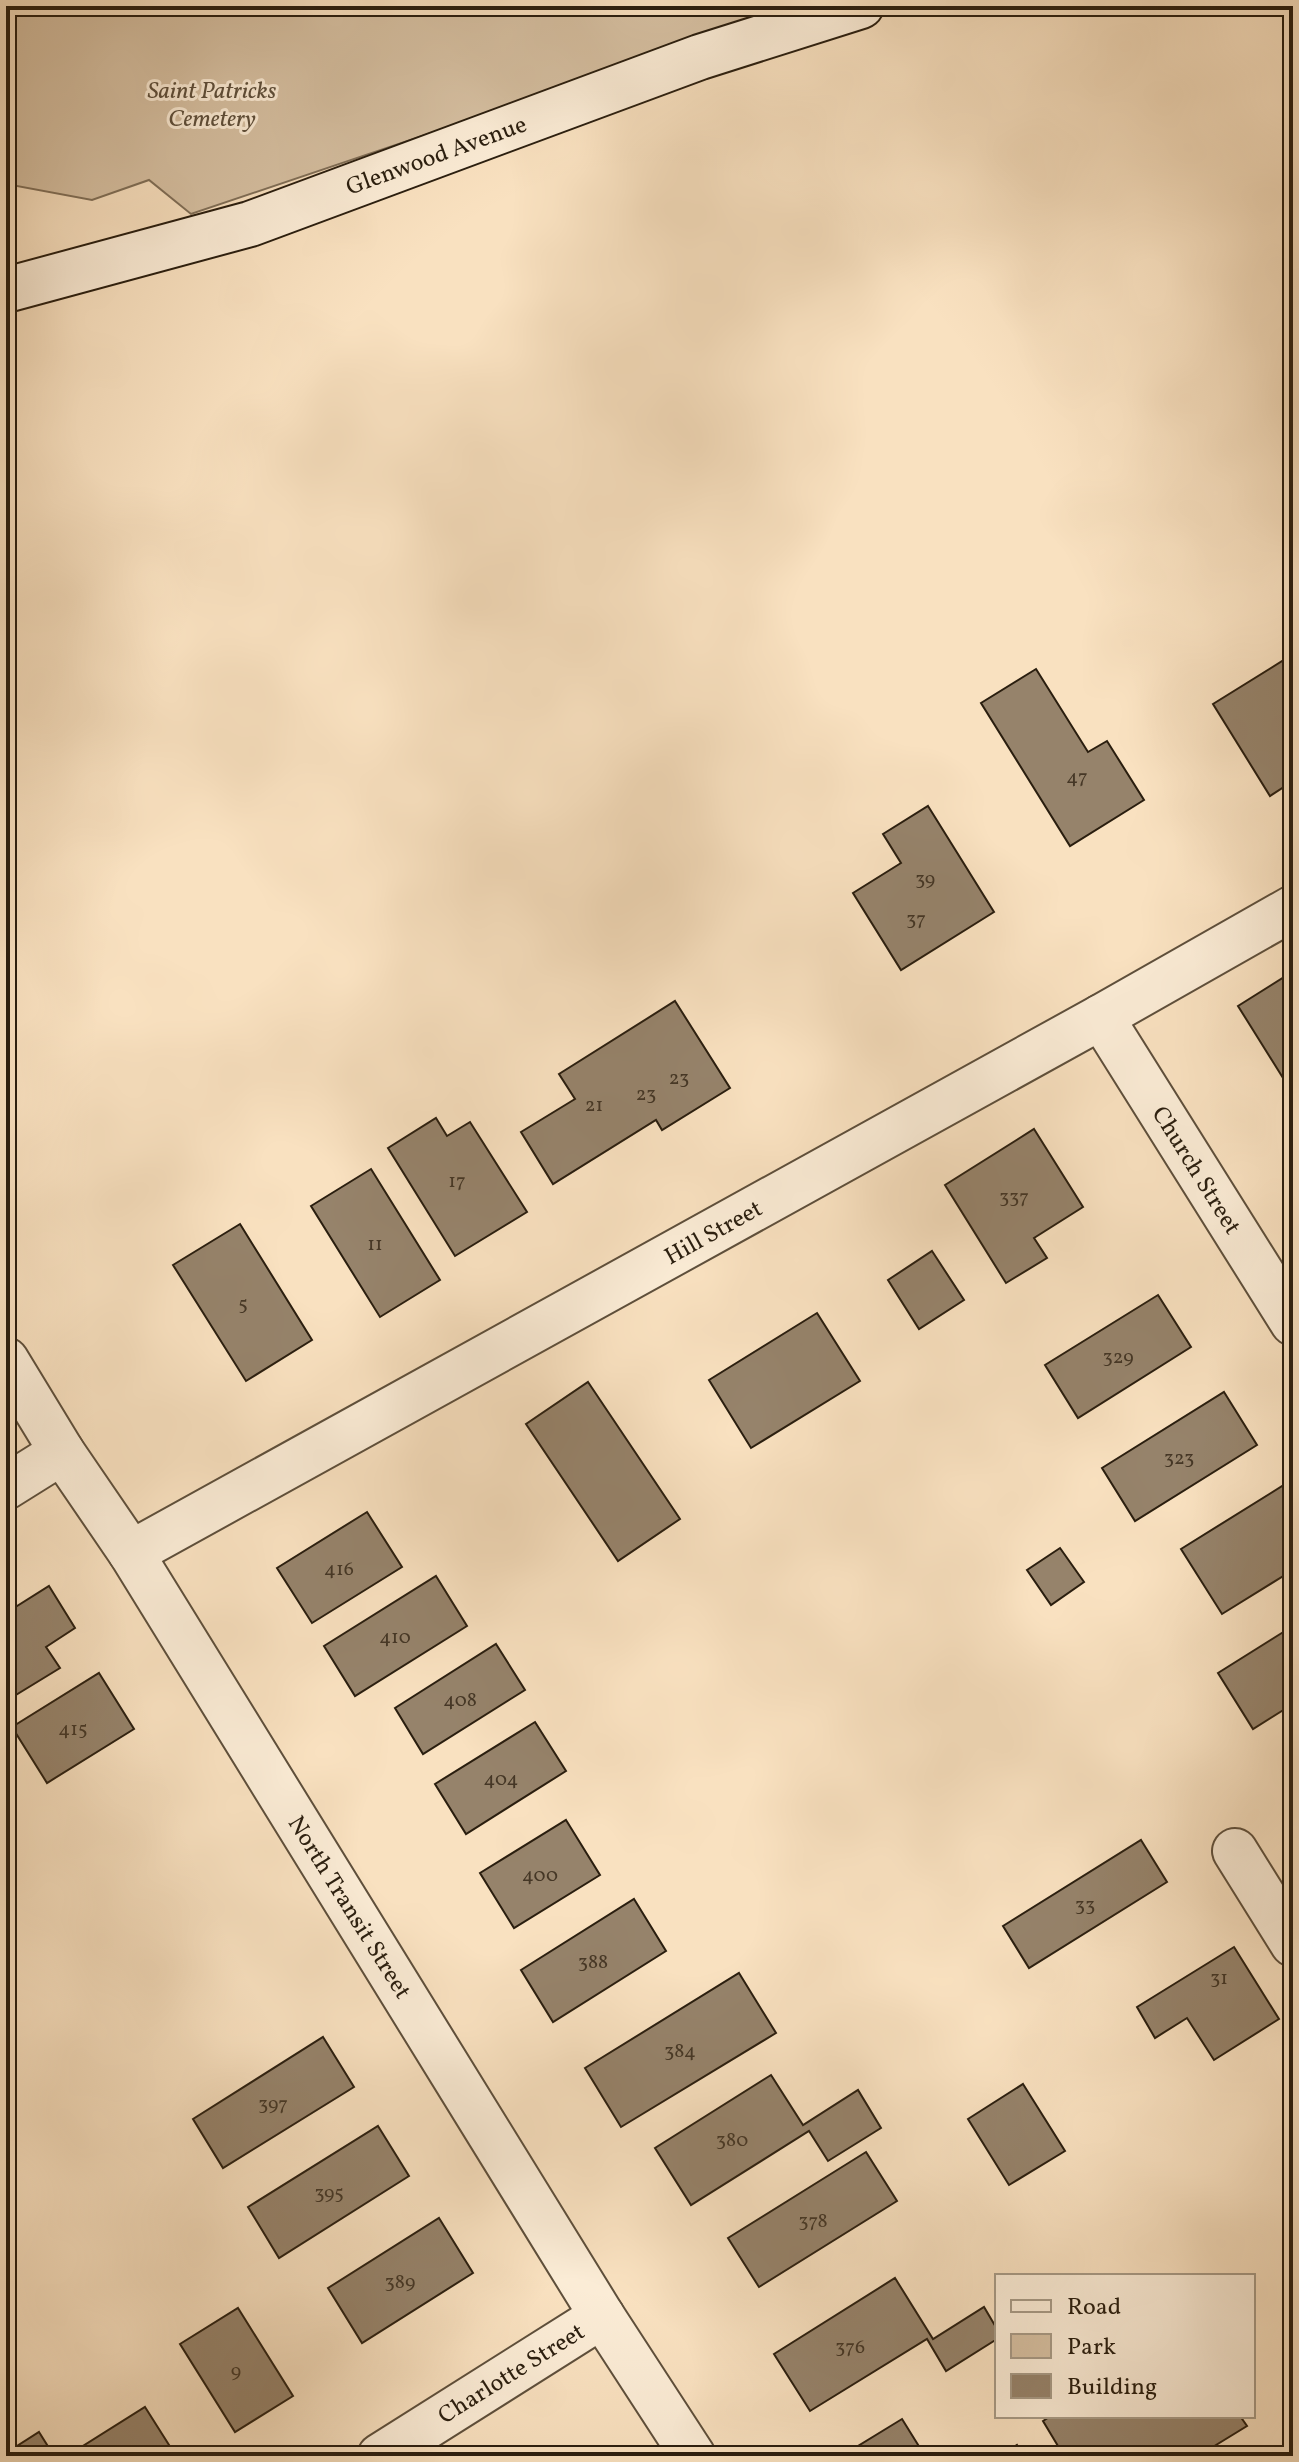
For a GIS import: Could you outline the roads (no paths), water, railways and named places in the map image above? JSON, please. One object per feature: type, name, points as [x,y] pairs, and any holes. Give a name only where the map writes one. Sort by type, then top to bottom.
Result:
[{"type":"street","name":"Glenwood Avenue","points":[[6,290],[250,224],[700,57],[861,6]]},
{"type":"street","name":"Hill Street","points":[[131,1553],[1293,908]]},
{"type":"street","name":"Church Street","points":[[1101,1017],[1293,1323]]},
{"type":"street","name":"North Transit Street","points":[[12,1383],[131,1553],[602,2316],[693,2456]]},
{"type":"street","points":[[6,1487],[62,1452]]},
{"type":"street","points":[[1235,1851],[1293,1944]]},
{"type":"street","name":"Charlotte Street","points":[[380,2456],[602,2316]]},
{"type":"park label","name":"Saint Patricks Cemetery","points":[[212,104]]}]
